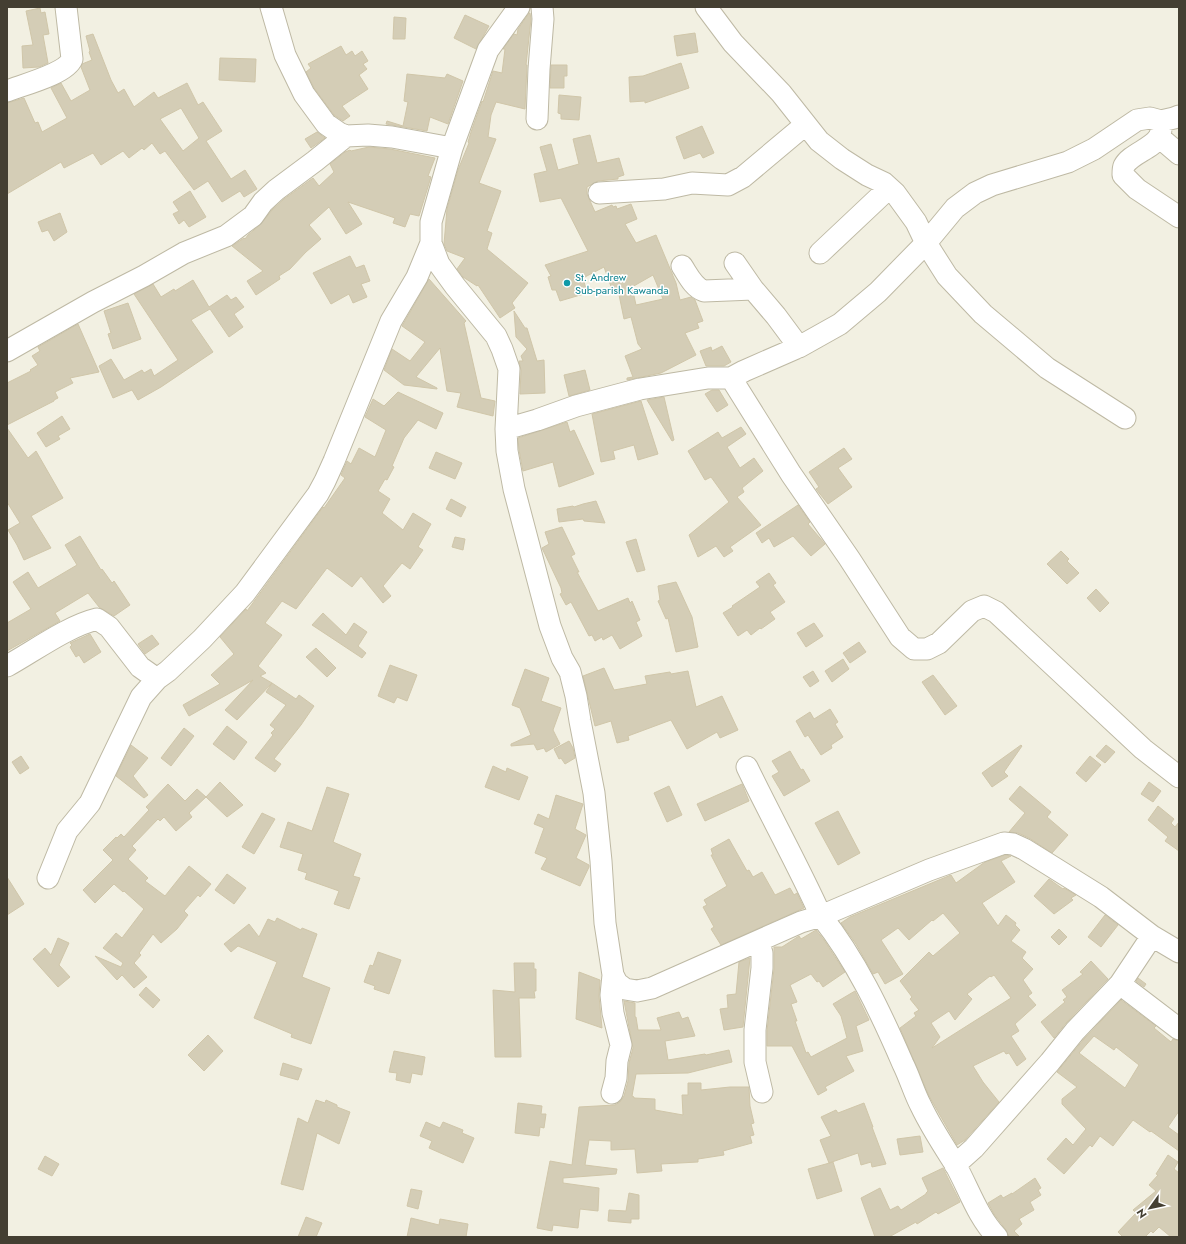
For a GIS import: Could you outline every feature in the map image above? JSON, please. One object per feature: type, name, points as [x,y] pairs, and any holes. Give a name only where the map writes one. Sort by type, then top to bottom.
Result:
[{"type":"street","points":[[7,91],[55,73],[70,63],[72,59],[66,7]]},
{"type":"street","points":[[271,7],[285,55],[304,94],[326,124],[346,136],[368,135],[392,137],[452,148]]},
{"type":"street","points":[[518,7],[488,50],[452,148],[430,222],[431,243],[439,264],[454,286],[496,336],[509,369],[506,429],[507,451],[514,489],[550,626],[562,658],[570,672],[594,792],[602,861],[605,923],[613,974],[611,1001],[621,1046],[612,1093]]},
{"type":"street","points":[[537,119],[539,63],[543,19],[542,7]]},
{"type":"street","points":[[706,7],[733,43],[781,93],[819,141],[842,159],[867,175],[884,183],[889,188],[906,207],[916,222],[926,243],[947,276],[983,314],[1047,368],[1126,418]]},
{"type":"street","points":[[506,429],[576,406],[640,389],[708,378],[731,378],[750,368],[799,347],[840,324],[878,292],[926,243],[955,208],[975,194],[986,188],[1068,162],[1094,149],[1137,120],[1150,118],[1166,124],[1179,154]]},
{"type":"street","points":[[1166,124],[1146,149],[1128,161],[1123,167],[1123,175],[1137,190],[1179,217]]},
{"type":"street","points":[[599,193],[664,189],[692,183],[728,185],[743,177],[805,125]]},
{"type":"street","points":[[7,351],[184,253],[226,236],[253,216],[263,202],[276,190],[346,136]]},
{"type":"street","points":[[820,253],[889,188]]},
{"type":"street","points":[[48,878],[67,831],[90,803],[141,697],[157,679],[168,671],[196,644],[245,593],[318,494],[334,461],[391,321],[417,277],[431,243]]},
{"type":"street","points":[[735,263],[752,289],[776,316],[799,347]]},
{"type":"street","points":[[682,266],[694,285],[698,289],[704,291],[752,289]]},
{"type":"street","points":[[731,378],[791,474],[849,558],[900,637],[914,649],[927,649],[939,643],[972,611],[984,606],[996,612],[1143,749],[1179,777]]},
{"type":"street","points":[[7,666],[60,635],[87,622],[97,619],[109,627],[140,667],[157,679]]},
{"type":"street","points":[[747,767],[775,824],[802,873],[821,916],[837,936],[862,979],[891,1036],[920,1105],[955,1165],[972,1200],[988,1227],[998,1237]]},
{"type":"street","points":[[613,974],[617,983],[625,989],[637,991],[652,988],[801,922],[821,916],[929,870],[1004,843],[1013,844],[1024,849],[1101,896],[1152,936],[1179,952]]},
{"type":"street","points":[[955,1165],[974,1148],[1050,1062],[1076,1030],[1120,984],[1152,936]]},
{"type":"street","points":[[758,942],[762,953],[762,968],[755,1030],[755,1062],[762,1092]]},
{"type":"street","points":[[1120,984],[1179,1029]]},
{"type":"building","points":[[40,8],[41,13],[45,12],[49,34],[43,35],[48,63],[39,67],[23,68],[22,46],[33,45],[26,11]]},
{"type":"building","points":[[529,13],[531,19],[526,65],[525,109],[496,102],[491,115],[488,137],[496,139],[479,183],[501,191],[487,231],[492,233],[487,249],[528,283],[512,303],[515,308],[500,318],[478,285],[477,286],[463,277],[457,269],[465,258],[447,251],[444,244],[447,209],[458,170],[469,143],[471,132],[493,71],[502,73],[505,49],[503,49],[514,34],[517,35],[518,29]]},
{"type":"building","points":[[465,15],[489,26],[476,49],[454,38]]},
{"type":"building","points":[[394,17],[406,18],[405,39],[393,39]]},
{"type":"building","points":[[695,33],[698,52],[677,56],[674,36]]},
{"type":"building","points":[[93,34],[111,80],[118,93],[124,89],[134,107],[154,92],[158,98],[187,83],[198,105],[203,102],[222,131],[206,141],[231,179],[245,170],[257,189],[244,197],[240,191],[222,202],[208,181],[194,190],[165,151],[160,154],[152,143],[144,150],[142,148],[129,158],[123,151],[101,165],[93,153],[64,168],[61,162],[7,194],[7,103],[24,98],[35,123],[38,122],[42,132],[67,118],[51,88],[61,83],[71,101],[90,90],[81,67],[82,64],[92,60],[86,36]],"holes":[[[181,108],[199,138],[183,151],[160,119]]]},
{"type":"building","points":[[341,46],[346,55],[352,51],[355,56],[362,51],[368,61],[363,64],[367,69],[359,75],[368,89],[342,106],[350,116],[343,121],[334,115],[314,88],[306,72],[311,68],[308,64]]},
{"type":"building","points":[[220,58],[256,59],[255,82],[219,80]]},
{"type":"building","points":[[681,63],[689,88],[645,103],[645,101],[630,102],[629,77],[643,76]]},
{"type":"building","points":[[551,65],[567,65],[567,76],[564,76],[564,88],[550,88]]},
{"type":"building","points":[[407,74],[445,78],[447,74],[463,81],[448,124],[430,117],[427,131],[386,124],[387,121],[403,126],[408,102],[404,101]]},
{"type":"building","points":[[559,95],[581,97],[579,120],[561,119],[561,114],[558,113]]},
{"type":"building","points":[[702,126],[714,153],[703,158],[700,153],[684,159],[676,137]]},
{"type":"building","points":[[317,132],[325,138],[311,148],[305,139]]},
{"type":"building","points":[[590,135],[597,163],[619,158],[624,175],[618,177],[618,179],[598,181],[587,187],[587,194],[595,212],[612,205],[613,207],[616,206],[617,209],[631,204],[637,219],[625,224],[636,243],[656,235],[676,283],[680,300],[691,297],[695,300],[703,321],[697,323],[699,328],[685,333],[696,355],[661,373],[627,380],[627,378],[633,377],[625,356],[642,349],[638,344],[631,317],[624,319],[618,290],[613,292],[604,267],[583,278],[587,293],[560,301],[556,290],[552,290],[548,277],[551,276],[545,265],[588,251],[561,198],[540,202],[534,174],[547,171],[540,147],[551,144],[558,170],[579,164],[573,139]],"holes":[[[653,275],[663,299],[636,305],[632,287]]]},
{"type":"building","points":[[369,147],[390,149],[435,158],[428,176],[431,177],[419,216],[410,214],[405,227],[393,223],[395,218],[348,202],[362,224],[346,234],[329,207],[309,225],[321,239],[290,269],[279,276],[280,279],[256,295],[247,281],[263,271],[232,246],[244,238],[245,239],[284,199],[313,178],[319,186],[334,172],[330,164],[345,152]]},
{"type":"building","points":[[190,191],[206,217],[189,227],[184,220],[179,224],[173,214],[179,211],[173,202]]},
{"type":"building","points":[[60,213],[67,232],[54,241],[48,230],[42,232],[38,222]]},
{"type":"building","points":[[350,256],[356,268],[364,265],[370,281],[361,284],[367,297],[353,303],[349,294],[331,304],[313,273]]},
{"type":"building","points":[[429,279],[466,321],[464,323],[481,398],[495,401],[493,416],[457,407],[461,393],[447,391],[440,348],[416,377],[437,389],[404,385],[384,370],[392,349],[410,361],[425,342],[402,326]]},
{"type":"building","points":[[193,280],[209,307],[227,295],[231,300],[236,297],[244,307],[234,314],[243,327],[229,337],[210,309],[191,320],[213,352],[161,387],[138,400],[132,390],[113,398],[99,366],[111,359],[124,380],[142,370],[144,373],[151,369],[154,376],[178,360],[134,294],[153,284],[161,297],[174,289],[175,291]]},
{"type":"building","points":[[128,303],[141,339],[113,349],[108,334],[111,333],[104,311]]},
{"type":"building","points":[[514,311],[525,328],[527,328],[537,361],[544,360],[545,393],[520,394],[521,370],[519,361],[523,361],[521,356],[527,349],[516,337]]},
{"type":"building","points":[[78,324],[99,372],[70,378],[73,383],[55,392],[58,398],[54,401],[7,425],[7,383],[31,371],[30,370],[38,365],[32,356],[40,351],[38,347]]},
{"type":"building","points":[[722,346],[731,362],[724,366],[706,366],[700,351],[711,347],[712,351]]},
{"type":"building","points":[[585,370],[590,390],[569,396],[564,375]]},
{"type":"building","points":[[712,390],[719,390],[728,405],[717,412],[705,394]]},
{"type":"building","points":[[398,392],[443,413],[436,429],[418,420],[404,438],[392,466],[394,467],[387,480],[385,479],[378,491],[390,499],[382,513],[403,530],[413,513],[431,524],[418,547],[423,550],[410,569],[402,563],[383,586],[391,596],[383,603],[361,576],[352,587],[327,568],[296,609],[282,601],[265,623],[282,635],[258,666],[266,673],[260,676],[272,683],[237,720],[225,710],[253,680],[189,716],[183,705],[220,684],[211,675],[234,654],[220,637],[246,609],[247,611],[323,507],[324,508],[345,478],[341,475],[347,461],[351,464],[359,448],[375,457],[386,430],[365,417],[373,399],[384,406]]},
{"type":"building","points":[[664,397],[674,440],[672,441],[647,400]]},
{"type":"building","points":[[641,401],[658,454],[638,460],[634,445],[613,451],[615,459],[601,462],[592,414]]},
{"type":"building","points":[[62,416],[70,429],[58,436],[60,439],[46,447],[37,433]]},
{"type":"building","points":[[567,422],[570,432],[574,430],[594,474],[559,487],[553,462],[523,471],[518,438]]},
{"type":"building","points":[[741,427],[746,434],[727,447],[740,468],[754,458],[763,471],[742,488],[744,492],[737,497],[761,525],[730,547],[733,551],[724,557],[716,546],[698,557],[689,535],[729,502],[711,477],[705,480],[688,451],[718,432],[722,438]]},
{"type":"building","points":[[7,428],[28,458],[36,451],[63,498],[31,516],[51,548],[24,560],[8,530],[20,523],[7,502]]},
{"type":"building","points":[[844,448],[852,459],[838,468],[852,487],[828,504],[816,489],[819,487],[809,472]]},
{"type":"building","points":[[436,452],[462,463],[455,479],[429,468]]},
{"type":"building","points":[[451,499],[466,507],[461,517],[446,509]]},
{"type":"building","points":[[596,501],[605,523],[584,521],[583,519],[559,522],[557,509],[574,507]]},
{"type":"building","points":[[798,505],[810,522],[808,524],[825,544],[811,556],[793,536],[774,547],[769,538],[762,543],[756,533]]},
{"type":"building","points":[[562,527],[575,554],[571,556],[579,572],[577,572],[598,611],[628,598],[630,603],[632,601],[640,620],[636,622],[642,636],[620,649],[612,635],[603,640],[602,637],[595,641],[592,635],[589,636],[571,602],[566,605],[560,594],[562,593],[561,588],[542,548],[549,544],[545,532]]},
{"type":"building","points":[[80,536],[101,570],[102,569],[112,583],[114,581],[130,605],[114,616],[99,607],[88,593],[55,613],[60,621],[7,651],[7,623],[31,609],[13,582],[28,572],[38,588],[77,565],[65,545]]},
{"type":"building","points":[[455,537],[465,539],[463,550],[452,547]]},
{"type":"building","points":[[636,539],[645,570],[637,572],[626,542]]},
{"type":"building","points":[[1061,551],[1069,559],[1067,561],[1079,573],[1067,584],[1047,564]]},
{"type":"building","points":[[769,573],[776,583],[773,585],[785,602],[770,612],[775,619],[751,635],[747,630],[738,636],[723,613],[760,587],[756,582]]},
{"type":"building","points":[[676,582],[692,617],[698,647],[676,652],[668,618],[666,619],[658,601],[660,600],[658,586]]},
{"type":"building","points":[[1096,589],[1109,603],[1100,612],[1087,598]]},
{"type":"building","points":[[323,613],[346,635],[354,623],[367,632],[358,646],[366,653],[362,658],[312,625]]},
{"type":"building","points":[[814,623],[823,636],[806,647],[797,633]]},
{"type":"building","points":[[90,634],[101,652],[84,663],[79,655],[76,657],[70,647],[72,645],[70,643]]},
{"type":"building","points":[[152,635],[159,644],[145,654],[138,644]]},
{"type":"building","points":[[859,642],[866,652],[850,663],[843,653]]},
{"type":"building","points":[[316,648],[336,668],[327,677],[306,657]]},
{"type":"building","points":[[843,659],[849,669],[832,682],[825,671]]},
{"type":"building","points":[[390,665],[417,675],[407,701],[397,697],[394,703],[378,696]]},
{"type":"building","points":[[604,668],[614,690],[647,684],[645,676],[688,671],[696,707],[722,696],[738,730],[720,738],[717,732],[687,749],[671,720],[628,736],[629,740],[617,743],[611,721],[595,726],[583,676]]},
{"type":"building","points":[[525,669],[549,678],[541,701],[561,708],[553,730],[560,744],[546,752],[544,748],[537,750],[534,744],[511,746],[511,744],[531,735],[520,708],[512,705]]},
{"type":"building","points":[[813,671],[819,681],[810,687],[803,677]]},
{"type":"building","points":[[933,675],[957,706],[945,715],[922,682]]},
{"type":"building","points":[[272,683],[296,699],[299,695],[314,706],[274,759],[281,764],[275,772],[255,758],[273,735],[271,733],[275,729],[270,725],[286,705],[266,692]]},
{"type":"building","points":[[830,709],[838,722],[835,724],[843,737],[831,745],[832,748],[821,755],[808,735],[805,737],[796,721],[810,712],[814,719]]},
{"type":"building","points":[[227,726],[247,742],[234,760],[213,744]]},
{"type":"building","points":[[184,728],[194,736],[171,766],[161,758]]},
{"type":"building","points":[[569,741],[573,748],[575,758],[565,764],[561,758],[559,759],[554,749]]},
{"type":"building","points":[[131,745],[148,758],[133,776],[148,795],[144,798],[116,776]]},
{"type":"building","points":[[1021,745],[1022,746],[1004,772],[1008,776],[992,787],[982,773]]},
{"type":"building","points":[[1106,745],[1115,752],[1105,763],[1096,756]]},
{"type":"building","points":[[790,751],[801,770],[803,769],[810,781],[784,796],[772,776],[779,772],[772,761]]},
{"type":"building","points":[[21,756],[29,768],[20,774],[12,762]]},
{"type":"building","points":[[1090,756],[1101,765],[1086,782],[1076,773]]},
{"type":"building","points":[[493,766],[506,772],[507,768],[528,777],[519,800],[485,787]]},
{"type":"building","points":[[220,782],[243,805],[227,817],[206,797]]},
{"type":"building","points":[[1149,782],[1161,791],[1153,802],[1141,794]]},
{"type":"building","points":[[168,784],[185,801],[197,789],[206,797],[189,813],[192,817],[176,831],[164,817],[160,821],[158,819],[132,846],[136,850],[128,859],[148,878],[145,881],[165,896],[189,866],[211,884],[200,897],[198,895],[184,911],[188,915],[177,929],[161,943],[153,934],[139,953],[141,955],[134,963],[147,977],[134,988],[122,975],[117,980],[95,956],[121,967],[123,963],[103,948],[116,933],[122,938],[144,909],[114,884],[95,903],[83,890],[113,860],[103,850],[116,837],[117,838],[121,834],[124,837],[149,810],[146,807]]},
{"type":"building","points":[[742,784],[749,801],[705,821],[697,804]]},
{"type":"building","points":[[669,786],[682,815],[667,822],[654,793]]},
{"type":"building","points":[[1020,786],[1051,812],[1047,817],[1068,835],[1052,853],[1029,838],[1018,833],[1009,832],[1025,813],[1009,799]]},
{"type":"building","points":[[327,787],[349,794],[333,842],[361,854],[353,876],[360,878],[349,909],[334,904],[339,891],[305,879],[307,873],[298,870],[303,854],[280,847],[288,822],[312,831]]},
{"type":"building","points":[[556,795],[583,804],[575,829],[586,835],[576,858],[589,865],[589,867],[580,886],[541,869],[547,858],[535,853],[544,828],[534,824],[538,814],[549,819]]},
{"type":"building","points":[[1158,806],[1174,819],[1171,823],[1175,827],[1179,822],[1179,851],[1165,841],[1168,837],[1148,820]]},
{"type":"building","points":[[838,811],[860,853],[838,865],[815,823]]},
{"type":"building","points":[[262,813],[275,819],[254,854],[242,847]]},
{"type":"building","points":[[729,839],[747,871],[749,870],[753,877],[762,872],[775,895],[790,888],[794,895],[797,893],[804,908],[721,945],[711,929],[714,927],[703,907],[707,905],[704,900],[727,886],[711,855],[713,855],[711,849]]},
{"type":"building","points":[[1005,855],[1011,856],[1001,861],[1015,882],[982,903],[998,926],[1006,915],[1016,923],[1015,925],[1020,930],[1011,941],[1026,952],[1022,958],[1033,969],[1023,980],[1032,993],[1028,996],[1036,1005],[1015,1024],[1019,1031],[1011,1036],[1026,1059],[1017,1066],[1009,1053],[1006,1054],[1004,1051],[973,1066],[983,1082],[999,1102],[965,1140],[957,1145],[929,1096],[900,1028],[916,1016],[914,1013],[919,1010],[910,999],[912,997],[900,981],[929,952],[933,956],[960,933],[943,913],[933,921],[932,920],[909,940],[898,928],[881,940],[903,974],[885,984],[878,972],[873,974],[856,944],[841,923],[850,917],[951,875],[956,883],[985,862]],"holes":[[[994,975],[1011,998],[932,1048],[940,1037],[931,1023],[949,1011],[955,1020],[972,999],[967,994],[990,976],[991,977]]]},
{"type":"building","points":[[227,874],[246,888],[234,904],[215,890]]},
{"type":"building","points":[[7,877],[24,904],[7,915]]},
{"type":"building","points":[[1049,879],[1063,889],[1064,888],[1076,895],[1071,898],[1073,900],[1054,914],[1034,896]]},
{"type":"building","points":[[1105,915],[1118,925],[1101,947],[1088,937]]},
{"type":"building","points":[[277,918],[301,930],[302,928],[317,934],[302,977],[330,988],[311,1044],[291,1037],[292,1034],[254,1018],[277,962],[238,946],[231,952],[224,944],[249,924],[259,937],[268,919],[275,922]]},
{"type":"building","points":[[1059,929],[1067,937],[1059,945],[1051,937]]},
{"type":"building","points":[[816,930],[845,972],[823,987],[811,974],[790,985],[797,1002],[791,1004],[797,1021],[795,1021],[806,1053],[808,1052],[811,1057],[847,1038],[841,1016],[833,1004],[855,991],[869,1020],[856,1026],[863,1051],[846,1056],[854,1071],[825,1087],[827,1090],[818,1095],[792,1046],[767,1046],[767,1031],[774,969],[774,947],[782,947],[799,936],[801,939]]},
{"type":"building","points":[[58,938],[69,943],[59,965],[70,977],[58,987],[33,959],[45,948],[51,955]]},
{"type":"building","points":[[378,952],[401,960],[389,994],[374,989],[375,986],[364,982],[370,965],[373,966]]},
{"type":"building","points":[[750,958],[743,1027],[724,1030],[720,1009],[728,1008],[727,995],[736,994],[739,962]]},
{"type":"building","points":[[1091,961],[1108,979],[1066,1023],[1054,1038],[1041,1022],[1065,1002],[1063,1000],[1067,997],[1062,990],[1083,974],[1080,972]]},
{"type":"building","points":[[514,963],[534,963],[534,969],[536,969],[536,991],[534,991],[535,998],[519,998],[521,1057],[495,1057],[493,990],[515,992]]},
{"type":"building","points":[[579,972],[600,980],[599,996],[602,1028],[576,1019]]},
{"type":"building","points":[[1138,978],[1146,984],[1144,987],[1136,981]]},
{"type":"building","points":[[146,987],[160,1000],[153,1008],[139,995]]},
{"type":"building","points":[[1121,1000],[1156,1026],[1154,1028],[1171,1042],[1173,1039],[1179,1041],[1179,1111],[1168,1127],[1179,1135],[1179,1151],[1133,1120],[1113,1146],[1100,1136],[1092,1147],[1090,1145],[1064,1174],[1047,1159],[1066,1138],[1073,1145],[1086,1129],[1062,1104],[1062,1099],[1077,1087],[1057,1072],[1084,1039]],"holes":[[[1094,1036],[1114,1050],[1116,1047],[1139,1065],[1125,1088],[1079,1053]]]},
{"type":"building","points":[[624,1001],[635,1003],[635,1017],[638,1030],[661,1030],[657,1018],[679,1012],[682,1019],[688,1017],[695,1036],[665,1041],[668,1060],[706,1055],[729,1050],[732,1062],[688,1073],[636,1074],[632,1096],[634,1098],[655,1099],[655,1110],[683,1115],[682,1095],[688,1095],[688,1083],[701,1083],[701,1090],[749,1087],[750,1106],[754,1123],[751,1124],[754,1135],[750,1136],[752,1143],[723,1151],[724,1155],[698,1159],[698,1162],[661,1164],[662,1171],[637,1173],[635,1149],[611,1150],[611,1141],[589,1140],[585,1165],[617,1169],[616,1174],[563,1178],[563,1183],[599,1188],[598,1211],[580,1209],[578,1228],[553,1225],[552,1231],[537,1228],[550,1161],[572,1165],[579,1107],[615,1105],[620,1102],[624,1096],[633,1048]]},
{"type":"building","points":[[208,1035],[223,1051],[204,1071],[188,1055]]},
{"type":"building","points":[[394,1051],[425,1057],[422,1075],[412,1073],[410,1083],[396,1080],[397,1073],[389,1072]]},
{"type":"building","points":[[283,1063],[302,1069],[298,1080],[280,1075]]},
{"type":"building","points":[[316,1100],[325,1103],[326,1100],[337,1105],[337,1107],[350,1112],[339,1144],[317,1133],[303,1190],[281,1184],[298,1118],[308,1123]]},
{"type":"building","points":[[518,1103],[542,1106],[541,1114],[546,1114],[544,1128],[540,1127],[539,1136],[515,1133]]},
{"type":"building","points":[[864,1103],[886,1164],[872,1167],[871,1162],[861,1165],[858,1153],[829,1163],[820,1140],[831,1136],[821,1117],[836,1110],[838,1113]]},
{"type":"building","points":[[426,1122],[440,1128],[443,1122],[463,1130],[462,1133],[474,1138],[463,1163],[429,1148],[432,1141],[420,1136]]},
{"type":"building","points":[[920,1136],[923,1152],[900,1155],[897,1139]]},
{"type":"building","points":[[1168,1155],[1178,1162],[1174,1169],[1179,1173],[1179,1237],[1171,1237],[1159,1227],[1153,1233],[1151,1231],[1145,1237],[1123,1237],[1118,1232],[1136,1213],[1133,1210],[1156,1191],[1149,1185],[1158,1175],[1156,1174]]},
{"type":"building","points":[[45,1156],[59,1164],[52,1176],[38,1169]]},
{"type":"building","points":[[833,1162],[842,1191],[817,1199],[808,1169]]},
{"type":"building","points":[[943,1168],[960,1202],[938,1214],[936,1212],[917,1224],[916,1222],[889,1237],[875,1237],[861,1198],[880,1188],[890,1210],[898,1206],[901,1210],[926,1194],[928,1191],[922,1178]]},
{"type":"building","points":[[1035,1178],[1041,1188],[1038,1190],[1041,1195],[1030,1202],[1034,1210],[1019,1219],[1022,1224],[1014,1231],[1020,1237],[1009,1237],[988,1203],[1001,1195],[1003,1198],[1012,1194]]},
{"type":"building","points":[[411,1189],[422,1191],[418,1209],[407,1206]]},
{"type":"building","points":[[629,1193],[639,1195],[639,1219],[631,1219],[631,1223],[608,1221],[609,1210],[626,1211]]},
{"type":"building","points":[[306,1217],[322,1223],[316,1237],[298,1237]]},
{"type":"building","points":[[411,1218],[439,1225],[440,1219],[468,1224],[466,1237],[407,1237]]},
{"type":"place","name":"St. Andrew Sub-parish Kawanda","points":[[567,283]]}]
